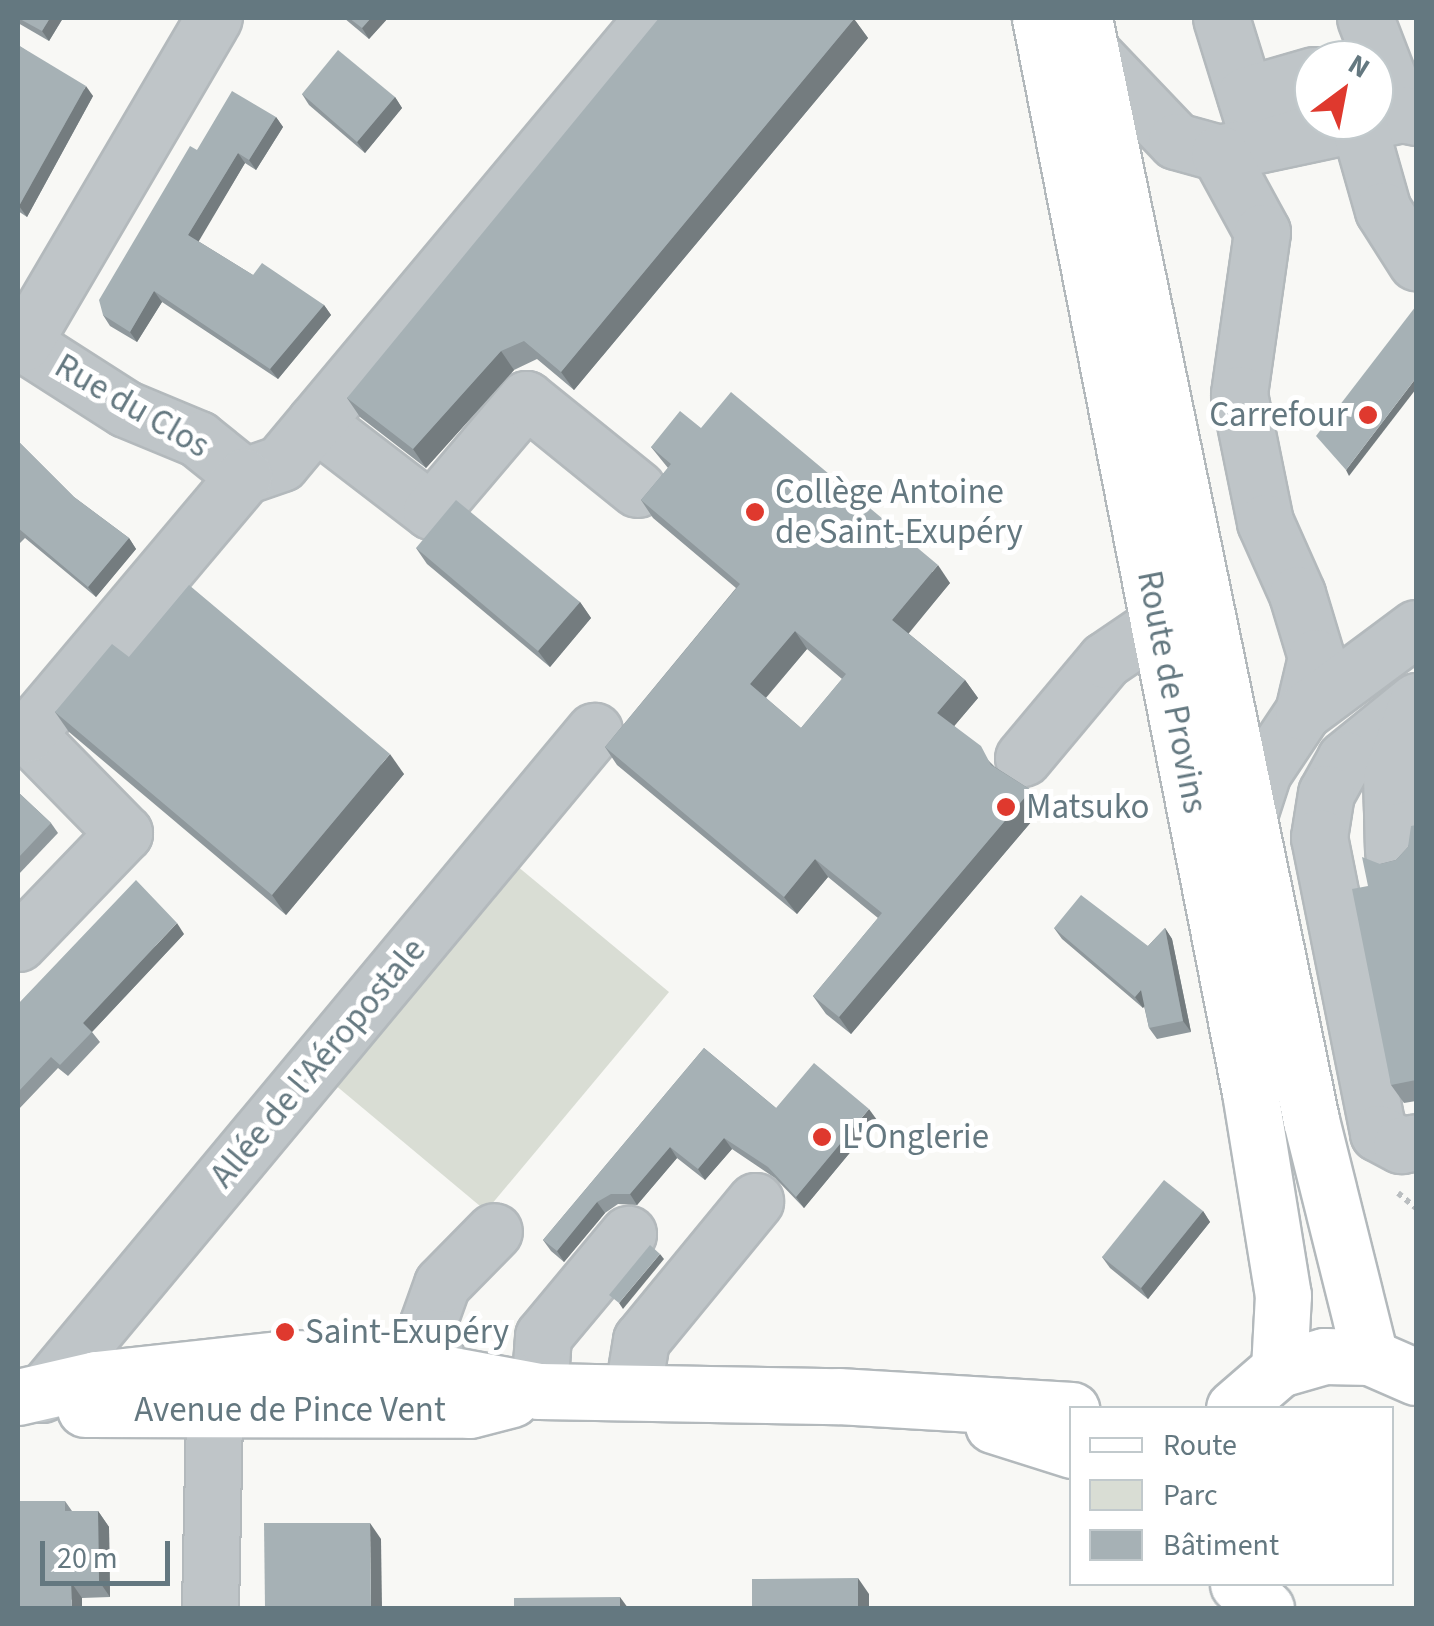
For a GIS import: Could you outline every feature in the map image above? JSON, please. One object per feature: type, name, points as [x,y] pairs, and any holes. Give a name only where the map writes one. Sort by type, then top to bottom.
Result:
[{"type":"main road","name":"Route de Provins","points":[[1040,18],[1279,1262],[1240,1396]]},
{"type":"main road","name":"Route de Provins","points":[[1088,35],[1332,1221],[1393,1367]]},
{"type":"main road","points":[[1240,1396],[1324,1356],[1393,1367]]},
{"type":"main road","name":"Avenue de Pince Vent","points":[[30,1395],[96,1379],[290,1358],[372,1360],[539,1391],[633,1389],[1069,1410]]},
{"type":"main road","name":"Avenue de Pince Vent","points":[[30,1395],[72,1409],[470,1410],[539,1391]]},
{"type":"main road","name":"Avenue de Pince Vent","points":[[913,1403],[1069,1449]]},
{"type":"main road","points":[[1240,1586],[1266,1608]]},
{"type":"street","points":[[20,342],[214,18]]},
{"type":"street","points":[[18,944],[124,833],[27,734],[244,476],[281,463],[653,18]]},
{"type":"street","points":[[1221,18],[1262,232],[1238,394],[1264,522],[1298,594],[1316,656],[1303,712]]},
{"type":"street","points":[[1088,35],[1176,141],[1294,127]]},
{"type":"street","points":[[1242,131],[1294,91]]},
{"type":"street","points":[[1390,140],[1382,210],[1416,262]]},
{"type":"street","name":"Rue du Clos","points":[[20,342],[126,408],[198,439],[244,476]]},
{"type":"street","points":[[315,422],[431,511],[526,400],[637,489]]},
{"type":"street","points":[[1022,758],[1105,660],[1158,624]]},
{"type":"street","points":[[1250,812],[1263,772],[1303,712],[1399,641],[1416,701],[1392,777],[1393,852]]},
{"type":"street","points":[[1416,701],[1345,759],[1326,794],[1319,836],[1378,1133],[1401,1145],[1416,1142]]},
{"type":"street","name":"Allée de l'Aéropostale","points":[[30,1395],[594,732]]},
{"type":"street","points":[[633,1389],[641,1340],[755,1201]]},
{"type":"street","points":[[440,1372],[428,1323],[442,1284],[494,1231]]},
{"type":"street","points":[[539,1391],[542,1336],[628,1234]]},
{"type":"street","points":[[210,1608],[214,1410]]},
{"type":"green space","points":[[511,861],[669,992],[486,1211],[328,1079]]},
{"type":"building","points":[[18,18],[50,18],[42,31]]},
{"type":"building","points":[[349,18],[371,18],[362,28]]},
{"type":"building","points":[[659,18],[854,19],[561,372],[524,341],[501,351],[413,449],[347,398]]},
{"type":"building","points":[[18,45],[86,86],[19,206],[18,205]]},
{"type":"building","points":[[338,50],[395,97],[357,142],[302,94]]},
{"type":"building","points":[[232,91],[276,117],[249,160],[238,153],[188,235],[253,275],[262,263],[324,305],[270,369],[154,291],[130,332],[103,315],[99,300],[190,146],[197,150]]},
{"type":"building","name":"Carrefour","points":[[1416,306],[1416,378],[1346,470],[1316,436]]},
{"type":"building","points":[[731,392],[938,565],[892,620],[965,680],[937,713],[981,746],[991,765],[1031,790],[839,1017],[813,996],[882,913],[815,859],[784,897],[605,747],[740,584],[641,500],[671,464],[651,447],[680,411],[701,428]],"holes":[[[795,631],[846,674],[801,728],[750,684]]]},
{"type":"building","points":[[18,441],[74,497],[129,538],[88,587],[18,528]]},
{"type":"building","points":[[456,500],[580,602],[538,651],[416,548]]},
{"type":"building","points":[[189,585],[390,754],[272,895],[55,712],[112,644],[129,657]]},
{"type":"building","points":[[18,792],[51,823],[18,858]]},
{"type":"building","points":[[1416,825],[1416,1080],[1391,1085],[1352,889],[1368,886],[1362,857],[1380,864],[1396,860],[1408,847],[1411,826]]},
{"type":"building","points":[[136,880],[177,923],[83,1023],[92,1032],[60,1065],[51,1057],[18,1092],[18,1004]]},
{"type":"building","points":[[1081,895],[1148,946],[1165,928],[1183,1021],[1149,1028],[1141,990],[1135,997],[1054,928]]},
{"type":"building","points":[[704,1048],[776,1108],[814,1063],[869,1109],[796,1197],[768,1167],[724,1138],[698,1169],[670,1147],[630,1194],[611,1194],[597,1202],[557,1251],[543,1240]]},
{"type":"building","points":[[1164,1180],[1203,1211],[1141,1288],[1102,1257]]},
{"type":"building","points":[[650,1245],[660,1254],[619,1303],[609,1295]]},
{"type":"building","points":[[18,1501],[65,1501],[65,1511],[98,1511],[99,1581],[71,1582],[72,1608],[18,1608]]},
{"type":"building","points":[[264,1523],[370,1523],[371,1608],[265,1608]]},
{"type":"building","points":[[858,1578],[858,1608],[752,1608],[752,1579]]},
{"type":"building","points":[[620,1597],[620,1608],[514,1608],[514,1598]]},
{"type":"place","name":"Carrefour","points":[[1368,415]]},
{"type":"place","name":"Collège Antoine de Saint-Exupéry","points":[[755,512]]},
{"type":"place","name":"Matsuko","points":[[1006,807]]},
{"type":"place","name":"L'Onglerie","points":[[822,1137]]},
{"type":"place","name":"Saint-Exupéry","points":[[285,1332]]}]
